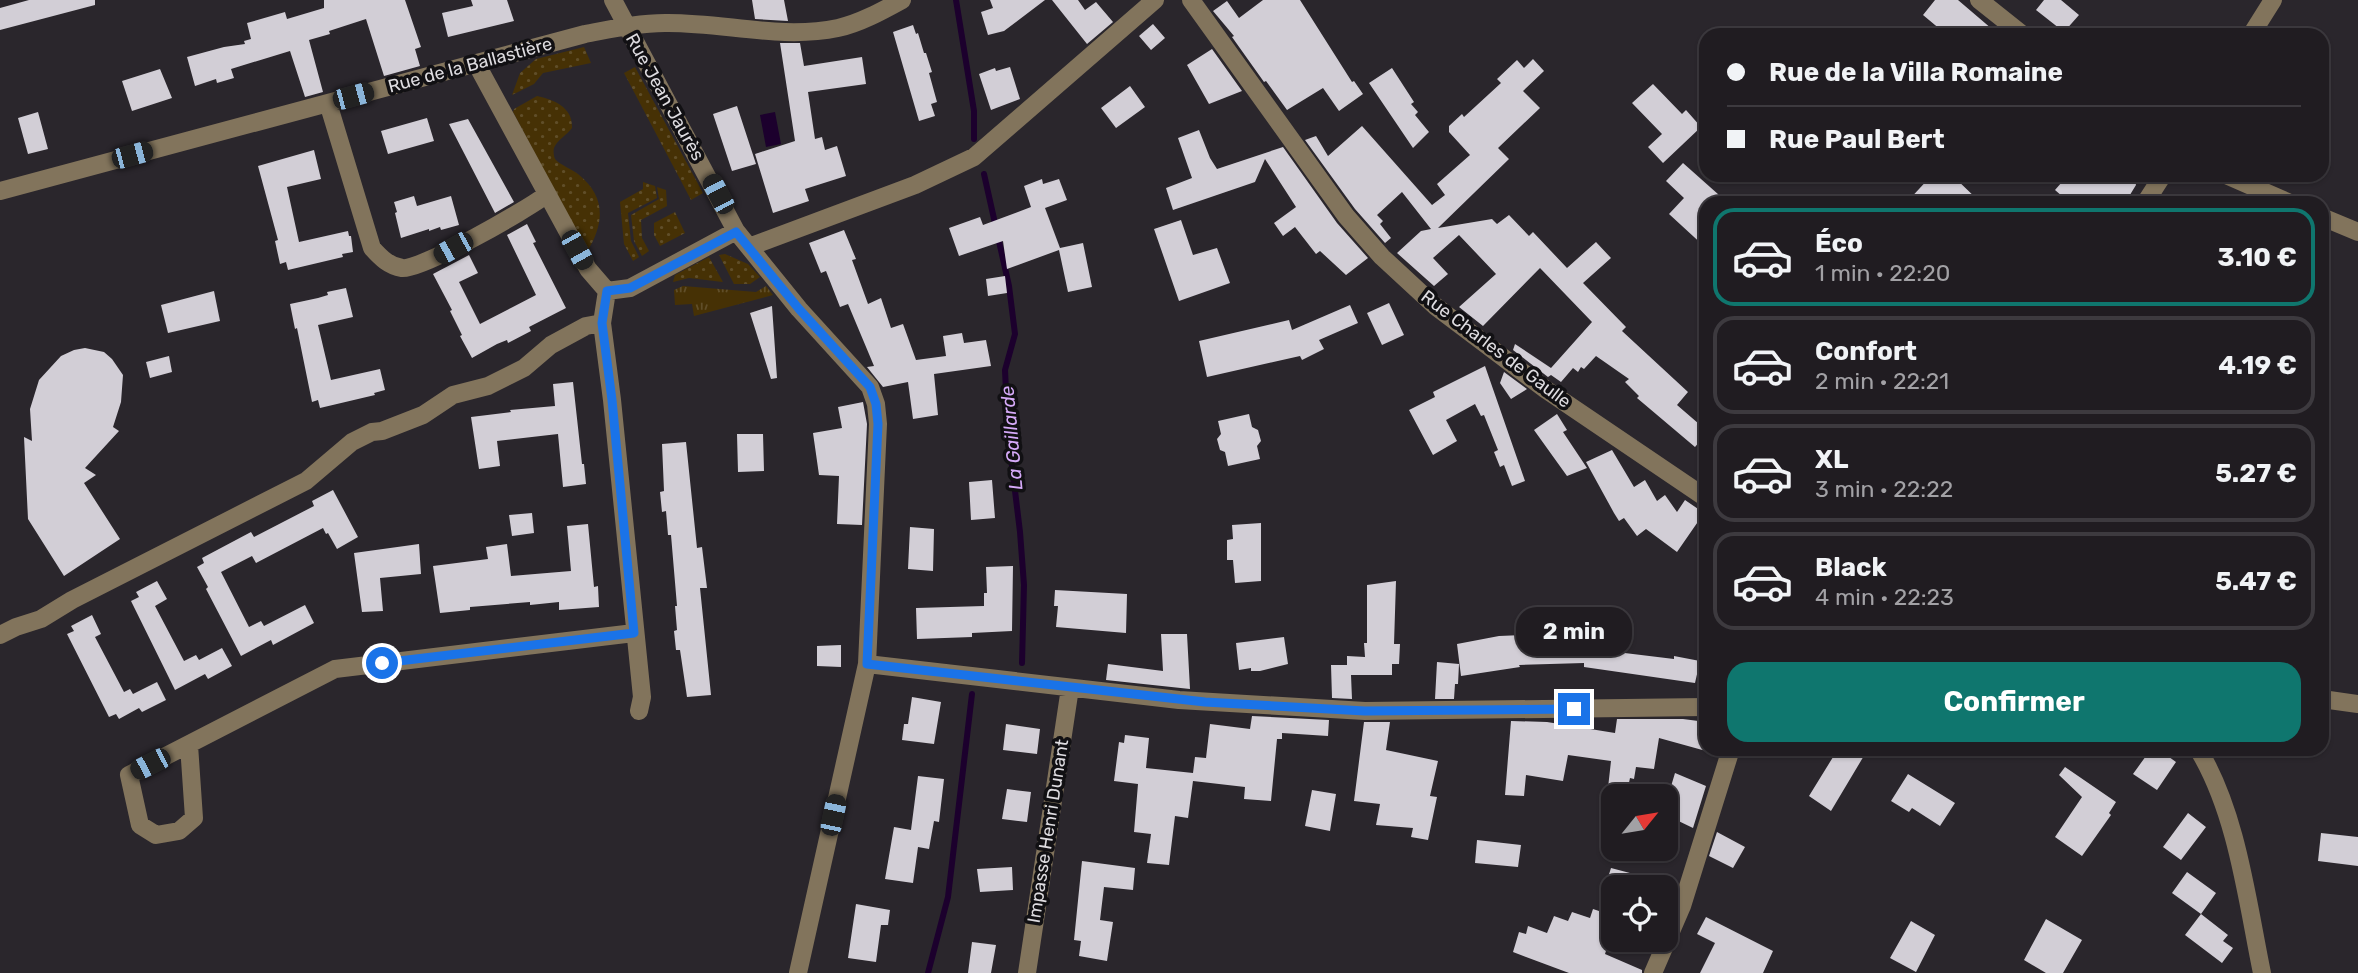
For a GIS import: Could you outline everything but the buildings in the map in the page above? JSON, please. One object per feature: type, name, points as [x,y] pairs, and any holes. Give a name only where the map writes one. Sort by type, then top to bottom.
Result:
[{"type":"street","name":"Rue Jean Jaurès","points":[[613,0],[736,232],[799,309],[870,387],[876,404],[878,424],[867,664],[798,973]]},
{"type":"street","name":"Rue de la Ballastière","points":[[0,191],[585,34],[626,26],[666,23],[765,32],[822,30],[859,22],[902,0]]},
{"type":"street","points":[[749,247],[915,185],[974,157],[1155,0]]},
{"type":"street","name":"Rue Charles de Gaulle","points":[[1191,0],[1346,216],[1382,257],[1434,306],[1545,388],[1699,493]]},
{"type":"street","points":[[1979,0],[2014,28]]},
{"type":"street","points":[[2255,28],[2273,0]]},
{"type":"street","points":[[476,63],[587,269],[607,291]]},
{"type":"street","points":[[328,103],[372,248],[385,262],[405,269],[431,260],[546,195]]},
{"type":"street","points":[[2242,182],[2274,196]]},
{"type":"street","points":[[2329,220],[2358,232]]},
{"type":"street","points":[[607,291],[630,288],[736,232]]},
{"type":"street","points":[[607,291],[602,323],[642,697],[639,711]]},
{"type":"street","points":[[0,635],[41,619],[72,600],[306,481],[352,442],[372,432],[382,431],[423,415],[453,395],[488,386],[524,368],[551,345],[586,326],[602,323]]},
{"type":"street","points":[[189,744],[194,818],[179,831],[156,835],[140,825],[129,775],[189,744],[335,669],[634,633]]},
{"type":"street","points":[[867,664],[1179,700],[1365,711],[1699,707]]},
{"type":"street","name":"Impasse Henri Dunant","points":[[1027,973],[1070,688]]},
{"type":"street","points":[[2329,700],[2358,704]]},
{"type":"street","points":[[1653,973],[1682,906],[1729,756]]},
{"type":"street","points":[[2203,756],[2211,770],[2235,845],[2262,973]]},
{"type":"green space","points":[[584,47],[591,63],[543,73],[534,84],[512,95],[520,73],[536,59]]},
{"type":"green space","points":[[635,67],[703,193],[691,200],[624,73]]},
{"type":"green space","points":[[537,96],[556,102],[569,115],[572,128],[555,145],[555,158],[587,183],[598,201],[600,211],[597,231],[587,252],[513,112]]},
{"type":"green space","points":[[643,182],[655,186],[657,198],[628,213],[631,241],[639,257],[633,261],[624,244],[620,202],[643,189]]},
{"type":"green space","points":[[657,187],[666,190],[667,206],[641,220],[642,238],[649,251],[642,256],[634,241],[631,215],[659,199]]},
{"type":"green space","points":[[675,212],[685,233],[660,246],[654,235],[654,223]]},
{"type":"green space","points":[[725,254],[748,264],[760,277],[750,284],[734,284],[719,255]]},
{"type":"green space","points":[[709,257],[723,282],[689,278],[673,282],[675,275]]},
{"type":"green space","points":[[683,286],[756,292],[766,286],[773,295],[694,316],[692,304],[675,305],[674,290]]},
{"type":"shaded area","points":[[775,112],[781,144],[766,147],[760,115]]},
{"type":"waterway","name":"La Gaillarde","points":[[956,0],[974,111],[974,139]]},
{"type":"waterway","name":"La Gaillarde","points":[[984,174],[1009,286],[1015,334],[1005,370],[1008,433],[1024,585],[1022,663]]},
{"type":"waterway","name":"La Gaillarde","points":[[928,973],[948,897],[972,694]]},
{"type":"route","points":[[382,663],[634,633],[602,323],[607,291],[630,288],[736,232],[799,309],[870,387],[876,404],[878,424],[867,664],[1205,702],[1365,711],[1574,709]]}]
